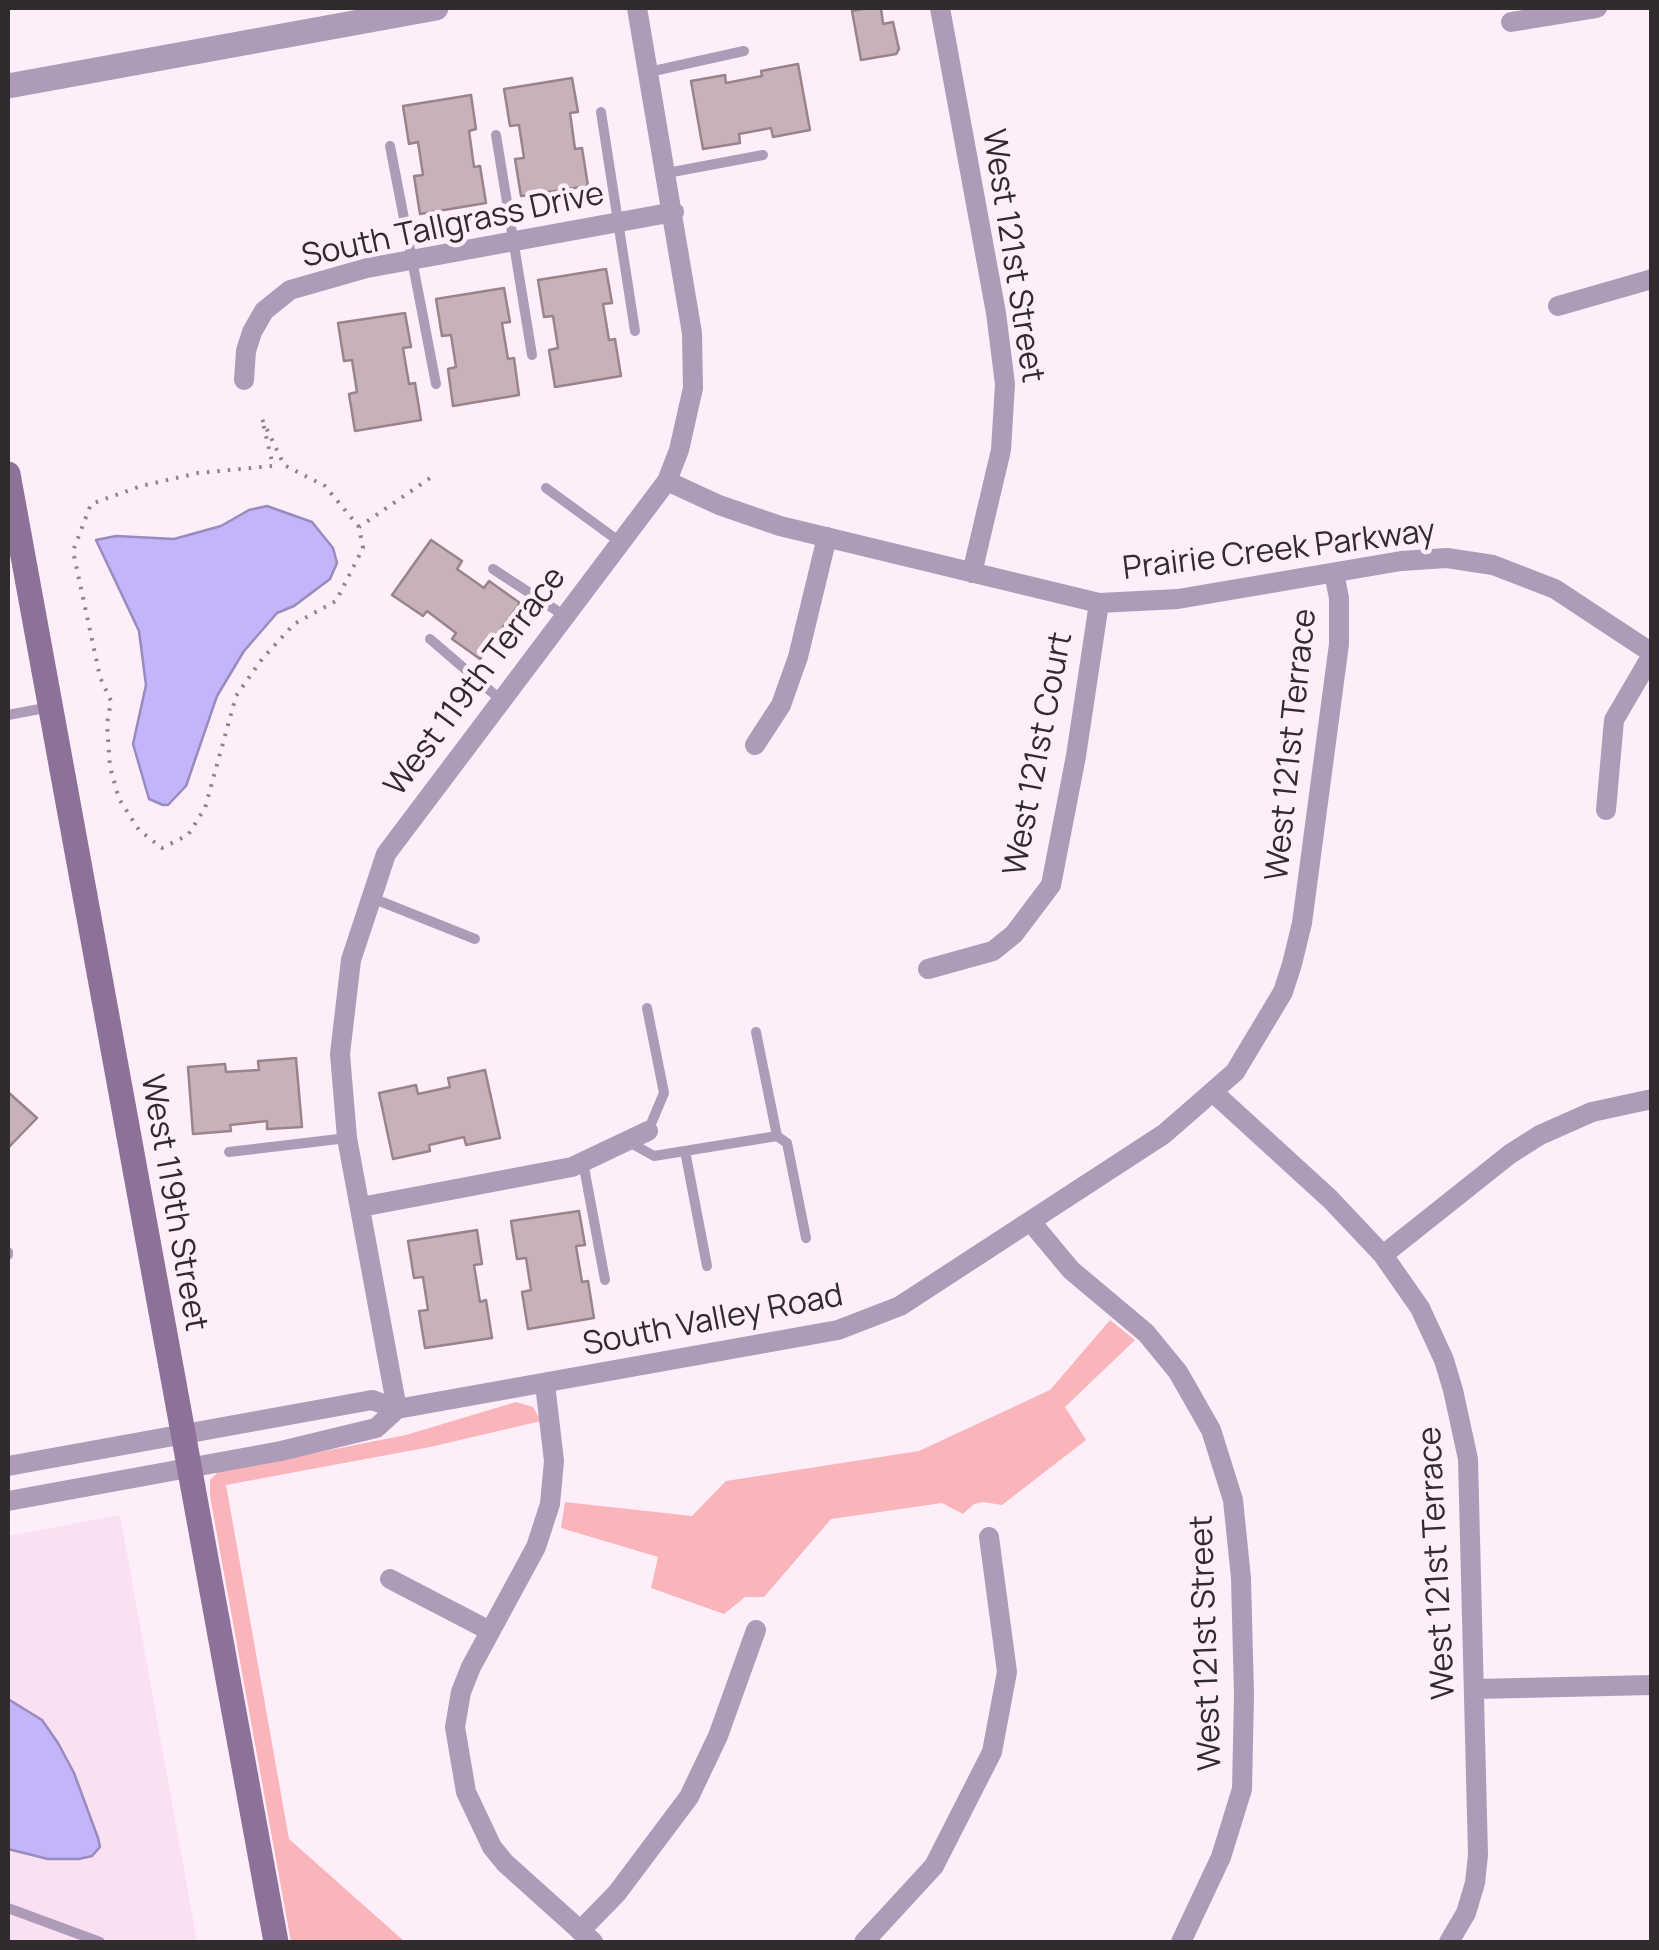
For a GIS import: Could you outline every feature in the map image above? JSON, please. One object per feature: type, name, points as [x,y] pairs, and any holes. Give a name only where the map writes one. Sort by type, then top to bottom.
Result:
[{"type":"main road","name":"West 119th Street","points":[[8,474],[276,1942]]},
{"type":"street","points":[[8,86],[436,8]]},
{"type":"street","name":"West 119th Terrace","points":[[396,1410],[347,1138],[340,1054],[351,960],[386,854],[667,481],[688,416],[694,388],[692,333],[637,8]]},
{"type":"street","name":"West 121st Street","points":[[940,8],[996,313],[1005,384],[1001,450],[972,572]]},
{"type":"street","points":[[1511,22],[1598,8]]},
{"type":"street","name":"South Tallgrass Drive","points":[[244,380],[252,332],[264,311],[290,290],[367,268],[674,212]]},
{"type":"street","points":[[1558,306],[1652,279]]},
{"type":"street","name":"Prairie Creek Parkway","points":[[667,481],[753,518],[1099,603],[1160,602],[1422,559],[1447,558],[1493,565],[1556,589],[1652,654]]},
{"type":"street","points":[[755,744],[781,705],[798,657],[827,537]]},
{"type":"street","name":"West 121st Terrace","points":[[1334,572],[1340,615],[1338,644],[1302,924],[1282,992],[1235,1072],[1214,1093],[1330,1199],[1383,1255],[1420,1308],[1444,1360],[1463,1425],[1468,1459],[1476,1688],[1478,1855],[1476,1883],[1466,1913],[1449,1942]]},
{"type":"street","name":"West 121st Court","points":[[928,969],[992,951],[1014,934],[1051,885],[1099,603]]},
{"type":"street","points":[[1606,810],[1614,720],[1652,654]]},
{"type":"street","name":"South Valley Road","points":[[8,1502],[376,1428],[396,1410],[838,1330],[872,1319],[900,1306],[1031,1222],[1164,1134],[1214,1093]]},
{"type":"street","points":[[1383,1255],[1510,1154],[1540,1135],[1592,1112],[1652,1099]]},
{"type":"street","points":[[361,1207],[583,1162],[648,1131]]},
{"type":"street","name":"West 121st Street","points":[[1031,1222],[1071,1270],[1146,1334],[1178,1372],[1212,1430],[1232,1500],[1241,1578],[1243,1778],[1220,1857],[1181,1942]]},
{"type":"street","points":[[545,1384],[554,1462],[550,1504],[536,1547],[471,1667],[456,1712],[460,1769],[481,1830],[505,1863],[586,1937],[690,1798],[718,1736],[756,1630]]},
{"type":"street","name":"South Valley Road","points":[[8,1466],[372,1400],[396,1410]]},
{"type":"street","points":[[864,1942],[934,1866],[992,1752],[1008,1672],[989,1536]]},
{"type":"street","points":[[390,1579],[490,1631]]},
{"type":"street","points":[[1476,1688],[1652,1685]]},
{"type":"lane","points":[[649,72],[744,50]]},
{"type":"lane","points":[[601,112],[635,330]]},
{"type":"lane","points":[[496,135],[532,355]]},
{"type":"lane","points":[[390,146],[436,384]]},
{"type":"lane","points":[[667,173],[764,155]]},
{"type":"lane","points":[[546,488],[621,543]]},
{"type":"lane","points":[[492,569],[564,616]]},
{"type":"lane","points":[[430,639],[501,700]]},
{"type":"lane","points":[[8,715],[50,707]]},
{"type":"lane","points":[[372,898],[475,939]]},
{"type":"lane","points":[[647,1008],[664,1093],[648,1131]]},
{"type":"lane","points":[[756,1032],[778,1136],[787,1143],[806,1238]]},
{"type":"lane","points":[[628,1141],[654,1156],[778,1136]]},
{"type":"lane","points":[[228,1152],[347,1138]]},
{"type":"lane","points":[[684,1151],[707,1266]]},
{"type":"lane","points":[[583,1162],[605,1280]]},
{"type":"lane","points":[[8,1908],[100,1942]]},
{"type":"path","points":[[262,419],[284,465],[325,486],[359,527],[363,548],[336,602],[294,624],[262,659],[236,696],[204,808],[188,835],[162,848],[139,830],[119,799],[110,767],[107,724],[111,700],[100,677],[73,551],[91,504],[141,486],[198,474],[273,466],[262,419]]},
{"type":"path","points":[[359,527],[430,478]]},
{"type":"shaded area","points":[[267,506],[312,522],[333,548],[337,563],[330,579],[294,606],[277,613],[244,651],[217,696],[186,786],[168,805],[163,805],[149,799],[133,744],[146,685],[139,631],[96,540],[116,536],[174,539],[221,526],[249,510]]},
{"type":"shaded area","points":[[1110,1320],[1135,1340],[1065,1407],[1086,1440],[1002,1505],[974,1504],[963,1514],[942,1503],[831,1519],[764,1597],[745,1597],[724,1614],[651,1588],[658,1557],[561,1528],[565,1502],[692,1516],[726,1481],[919,1451],[1050,1390]]},
{"type":"shaded area","points":[[516,1402],[533,1407],[541,1421],[430,1447],[226,1485],[289,1839],[405,1942],[291,1942],[210,1480],[218,1472],[406,1435]]},
{"type":"shaded area","points":[[120,1515],[197,1942],[8,1942],[8,1536]]},
{"type":"shaded area","points":[[8,1699],[42,1720],[58,1743],[74,1773],[98,1838],[100,1847],[92,1856],[48,1859],[8,1849]]},
{"type":"building","points":[[881,8],[883,24],[893,22],[899,49],[896,54],[861,60],[852,11]]},
{"type":"building","points":[[798,64],[810,130],[773,137],[771,128],[739,134],[740,143],[703,149],[691,81],[725,75],[726,83]]},
{"type":"building","points":[[572,78],[578,112],[570,113],[575,149],[582,148],[588,186],[521,196],[515,159],[524,158],[519,125],[510,126],[504,89]]},
{"type":"building","points":[[471,95],[476,129],[469,131],[474,167],[480,166],[486,203],[420,214],[414,176],[423,175],[418,142],[409,144],[403,106]]},
{"type":"building","points":[[606,269],[612,303],[603,304],[609,340],[615,339],[621,376],[555,387],[549,350],[558,348],[553,316],[544,317],[538,280]]},
{"type":"building","points":[[504,288],[510,322],[502,323],[508,359],[514,358],[519,395],[453,406],[448,369],[456,367],[451,335],[442,336],[436,299]]},
{"type":"building","points":[[405,313],[411,347],[403,348],[409,384],[415,383],[421,420],[355,431],[349,394],[357,392],[352,360],[344,361],[338,323]]},
{"type":"building","points":[[431,540],[462,561],[457,569],[484,588],[489,581],[520,603],[480,659],[452,639],[456,633],[427,611],[423,616],[392,595]]},
{"type":"building","points":[[296,1058],[302,1127],[267,1129],[267,1121],[230,1125],[231,1131],[193,1134],[188,1067],[225,1064],[226,1072],[259,1070],[258,1061]]},
{"type":"building","points":[[485,1070],[500,1138],[466,1145],[464,1137],[429,1145],[430,1151],[393,1159],[379,1093],[416,1085],[418,1094],[450,1087],[448,1078]]},
{"type":"building","points":[[8,1092],[37,1118],[8,1148]]},
{"type":"building","points":[[579,1211],[585,1245],[576,1246],[582,1282],[588,1281],[594,1318],[528,1329],[522,1292],[531,1290],[526,1258],[517,1259],[511,1221]]},
{"type":"building","points":[[477,1230],[482,1264],[474,1265],[480,1302],[486,1300],[492,1338],[425,1348],[419,1311],[428,1310],[423,1277],[414,1278],[408,1241]]}]
